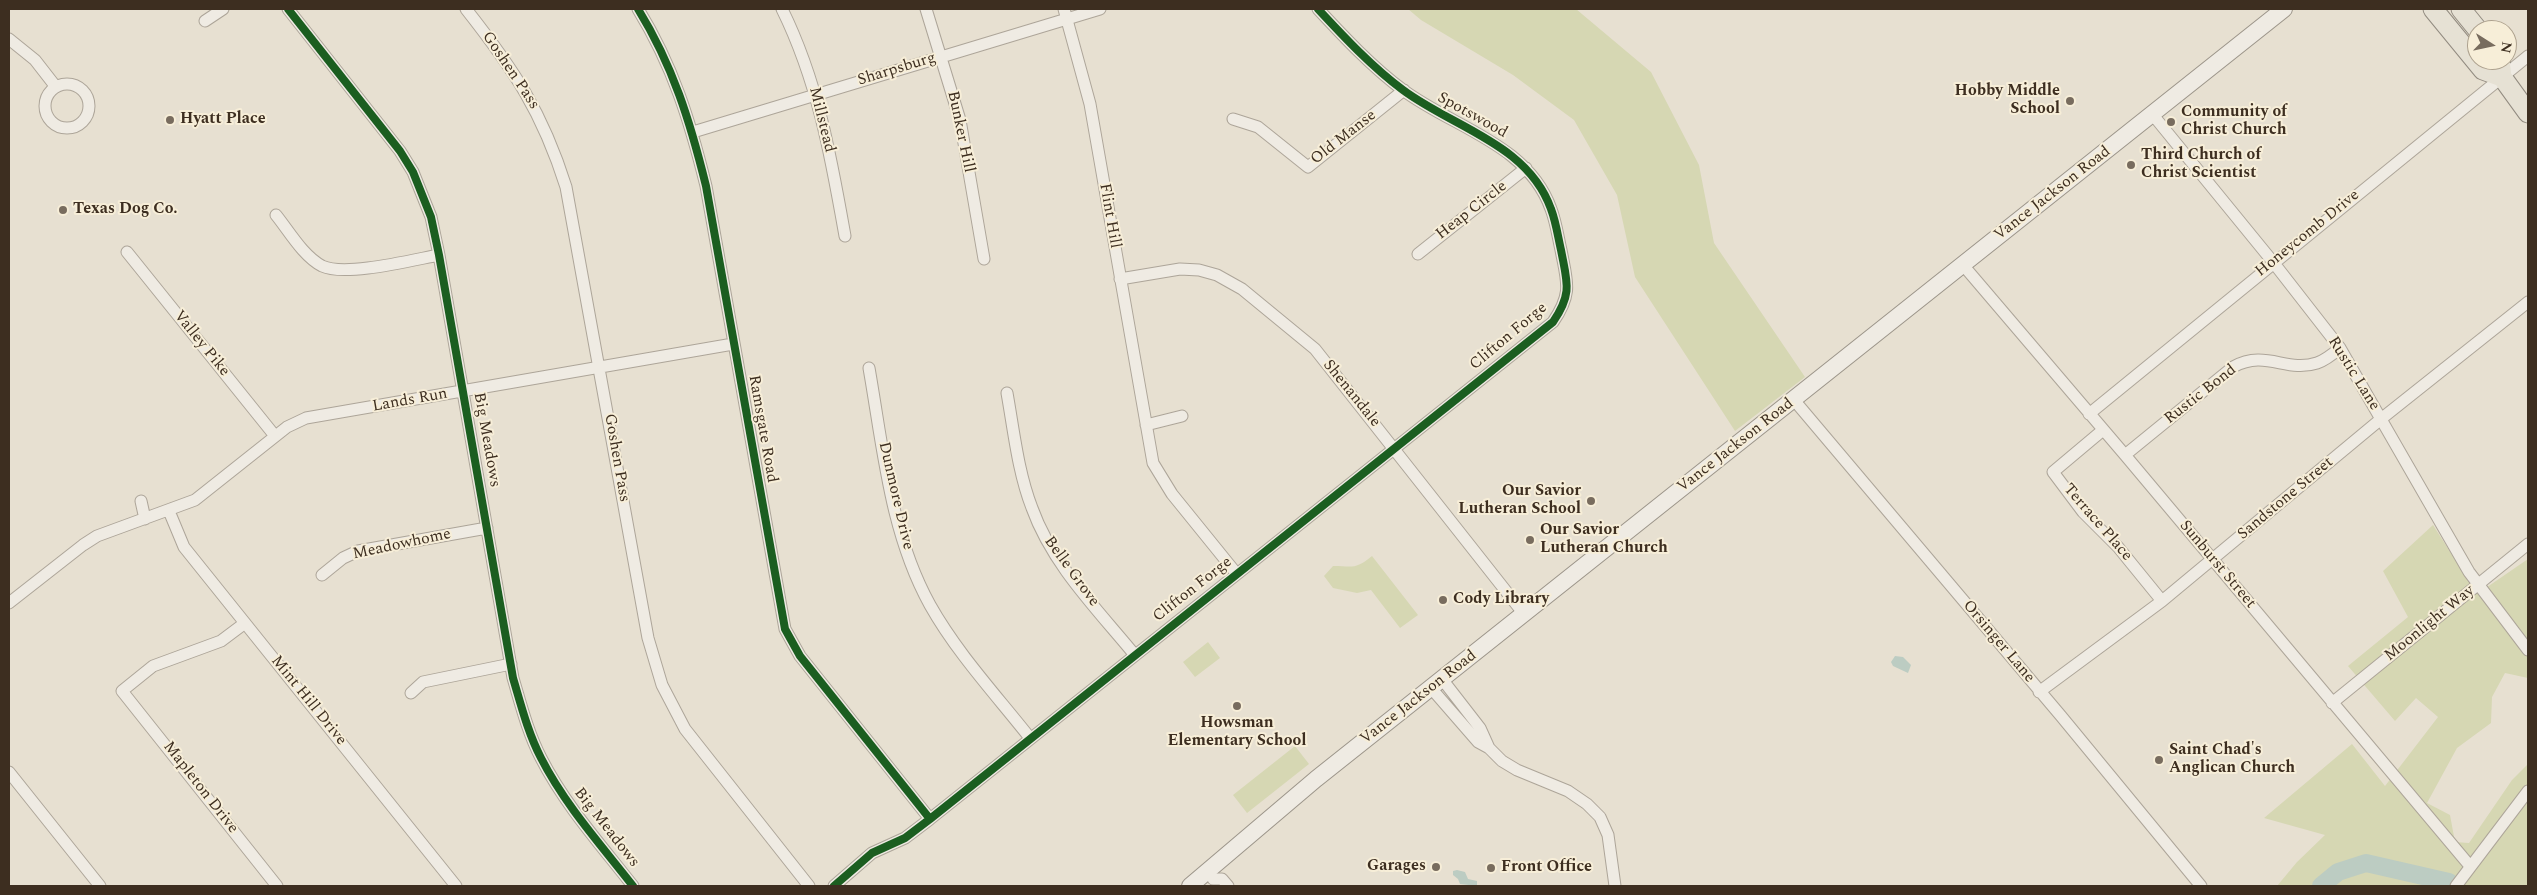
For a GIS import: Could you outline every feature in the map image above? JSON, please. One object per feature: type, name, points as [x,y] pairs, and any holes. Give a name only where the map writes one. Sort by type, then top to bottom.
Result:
[{"type":"main road","name":"Vance Jackson Road","points":[[1190,886],[1210,879],[1316,779],[2284,9]]},
{"type":"main road","points":[[2433,9],[2467,50]]},
{"type":"main road","points":[[2461,9],[2470,20]]},
{"type":"main road","points":[[2502,70],[2528,113]]},
{"type":"street","points":[[205,21],[223,9]]},
{"type":"street","name":"Big Meadows","points":[[288,9],[408,165],[431,218],[464,392],[511,664],[525,718],[540,757],[560,791],[582,823],[633,886]]},
{"type":"street","name":"Goshen Pass","points":[[466,9],[520,80],[539,114],[555,150],[573,215],[648,638],[662,685],[685,728],[809,886]]},
{"type":"street","name":"Ramsgate Road","points":[[638,9],[657,39],[676,82],[693,132],[706,186],[785,629],[800,656],[930,818]]},
{"type":"street","name":"Millstead","points":[[782,9],[795,36],[816,95],[828,142],[845,236]]},
{"type":"street","name":"Bunker Hill","points":[[926,9],[942,56],[960,120],[984,259]]},
{"type":"street","name":"Sharpsburg","points":[[693,132],[942,56],[1065,14],[1100,9]]},
{"type":"street","name":"Spotswood","points":[[1318,9],[1371,62],[1404,90],[1435,111],[1498,145],[1526,168],[1539,185],[1552,210],[1567,278],[1567,293],[1564,306]]},
{"type":"street","name":"Flint Hill","points":[[1065,14],[1090,104],[1153,463],[1162,480],[1236,573]]},
{"type":"street","points":[[9,39],[35,60],[56,87]]},
{"type":"street","name":"Honeycomb Drive","points":[[2089,414],[2274,262],[2500,70]]},
{"type":"street","name":"Old Manse","points":[[1233,119],[1258,127],[1308,167],[1404,90]]},
{"type":"street","name":"Rustic Lane","points":[[2153,115],[2274,262],[2340,348],[2469,572],[2528,650]]},
{"type":"street","name":"Heap Circle","points":[[1418,254],[1526,168]]},
{"type":"street","points":[[276,215],[307,253],[321,265],[335,270],[350,270],[439,255]]},
{"type":"street","name":"Valley Pike","points":[[127,252],[275,436]]},
{"type":"street","name":"Sunburst Street","points":[[1963,265],[2470,866]]},
{"type":"street","name":"Shenandale","points":[[1120,279],[1189,269],[1208,272],[1234,283],[1315,349],[1524,614]]},
{"type":"street","name":"Sandstone Street","points":[[2039,692],[2162,601],[2381,419],[2528,302]]},
{"type":"street","name":"Clifton Forge","points":[[834,886],[872,853],[905,838],[1553,322],[1564,306]]},
{"type":"street","name":"Lands Run","points":[[9,603],[83,545],[115,529],[169,511],[208,491],[275,436],[296,422],[306,418],[733,344]]},
{"type":"street","name":"Rustic Bond","points":[[2125,455],[2233,367],[2245,360],[2316,364],[2340,348]]},
{"type":"street","name":"Dunmore Drive","points":[[869,368],[892,498],[901,535],[914,570],[930,604],[949,636],[1030,738]]},
{"type":"street","name":"Belle Grove","points":[[1007,393],[1025,487],[1042,532],[1067,572],[1134,654]]},
{"type":"street","name":"Orsinger Lane","points":[[1794,400],[2201,886]]},
{"type":"street","points":[[1146,425],[1182,416]]},
{"type":"street","name":"Terrace Place","points":[[2103,430],[2053,472],[2083,512],[2118,547],[2162,601]]},
{"type":"street","points":[[141,501],[145,519]]},
{"type":"street","name":"Mint Hill Drive","points":[[169,511],[184,547],[456,886]]},
{"type":"street","name":"Meadowhome","points":[[322,575],[343,558],[358,551],[488,528]]},
{"type":"street","name":"Moonlight Way","points":[[2332,703],[2528,544]]},
{"type":"street","name":"Mapleton Drive","points":[[245,623],[221,641],[153,666],[122,691],[278,886]]},
{"type":"street","points":[[411,693],[422,682],[511,664]]},
{"type":"street","points":[[1437,683],[1478,742],[1490,748],[1502,761],[1516,770],[1576,796],[1600,817],[1608,835],[1615,886]]},
{"type":"street","points":[[9,772],[100,886]]},
{"type":"street","points":[[2456,886],[2528,791]]},
{"type":"street","points":[[1210,879],[1222,879],[1228,886]]},
{"type":"green space","points":[[1408,9],[1576,9],[1651,72],[1699,165],[1714,243],[1805,377],[1735,431],[1635,277],[1617,195],[1574,120],[1513,75],[1421,20]]},
{"type":"green space","points":[[2433,525],[2477,594],[2528,559],[2528,678],[2505,673],[2492,697],[2491,723],[2457,748],[2427,803],[2450,815],[2455,842],[2469,843],[2512,780],[2528,764],[2528,886],[2277,886],[2297,862],[2325,835],[2264,818],[2352,744],[2385,786],[2438,717],[2416,698],[2395,721],[2348,666],[2408,617],[2383,571]]},
{"type":"green space","points":[[1372,556],[1418,615],[1400,628],[1371,590],[1357,593],[1333,588],[1324,576],[1333,566],[1350,567]]},
{"type":"green space","points":[[1208,642],[1220,658],[1195,677],[1183,662]]},
{"type":"green space","points":[[1295,746],[1309,764],[1247,813],[1233,795]]},
{"type":"shaded area","points":[[1895,656],[1903,657],[1911,665],[1908,673],[1893,666],[1891,662]]},
{"type":"shaded area","points":[[1453,871],[1465,872],[1468,879],[1477,881],[1477,886],[1460,884],[1453,875]]},
{"type":"waterway","points":[[2321,886],[2338,872],[2366,863],[2449,882]]},
{"type":"cycle path","points":[[288,9],[400,151],[413,172],[431,217],[513,678],[522,709],[536,748],[561,792],[633,886]]},
{"type":"cycle path","points":[[638,9],[671,73],[687,116],[706,186],[785,629],[800,656],[930,819]]},
{"type":"cycle path","points":[[834,886],[872,853],[905,838],[930,819],[1553,322],[1564,303],[1567,287],[1553,214],[1540,187],[1525,168],[1488,139],[1403,90],[1380,72],[1318,9]]},
{"type":"place","name":"Hobby Middle School","points":[[2070,101]]},
{"type":"place","name":"Hyatt Place","points":[[170,120]]},
{"type":"place","name":"Community of Christ Church","points":[[2171,122]]},
{"type":"place","name":"Third Church of Christ Scientist","points":[[2131,165]]},
{"type":"place","name":"Texas Dog Co.","points":[[63,210]]},
{"type":"place","name":"Our Savior Lutheran School","points":[[1591,501]]},
{"type":"place","name":"Our Savior Lutheran Church","points":[[1530,540]]},
{"type":"place","name":"Cody Library","points":[[1443,600]]},
{"type":"place","name":"Howsman Elementary School","points":[[1237,706]]},
{"type":"place","name":"Saint Chad's Anglican Church","points":[[2159,760]]},
{"type":"place","name":"Garages","points":[[1436,867]]},
{"type":"place","name":"Front Office","points":[[1491,868]]}]
